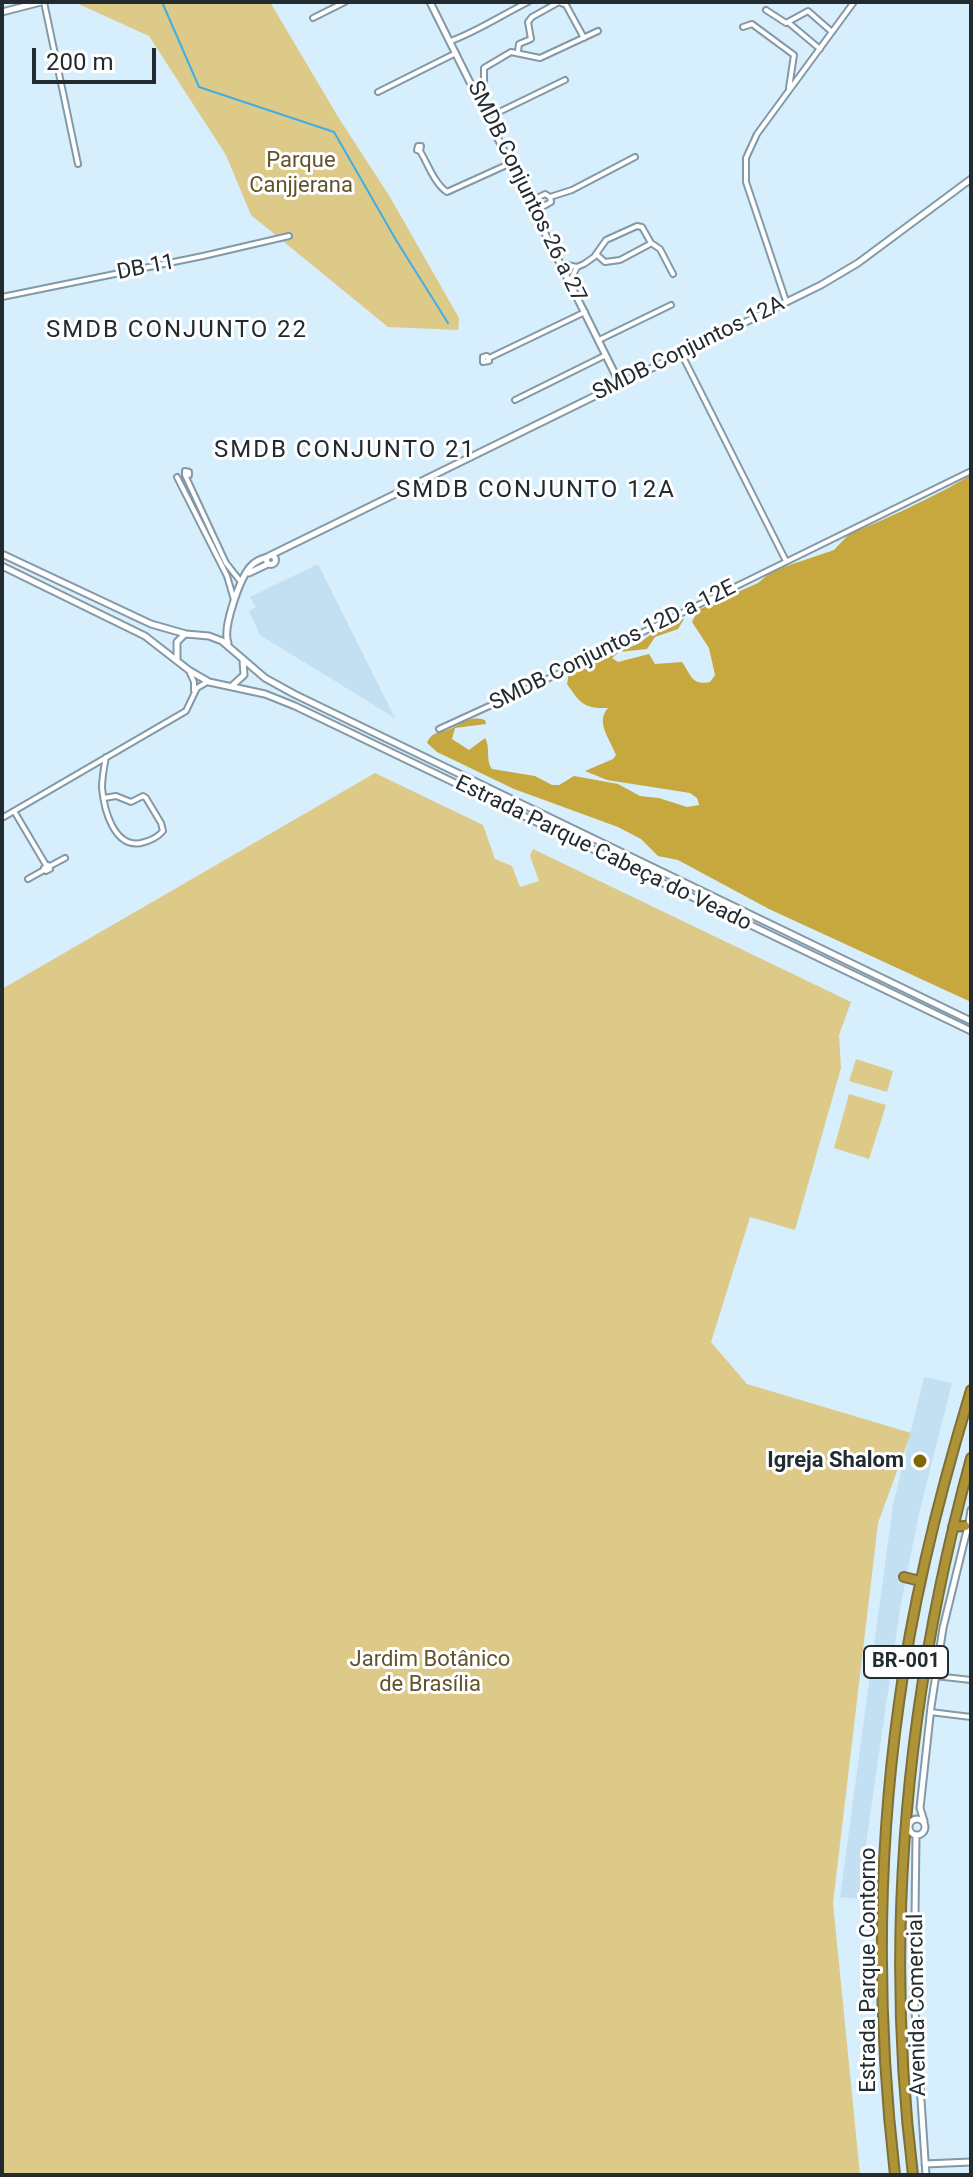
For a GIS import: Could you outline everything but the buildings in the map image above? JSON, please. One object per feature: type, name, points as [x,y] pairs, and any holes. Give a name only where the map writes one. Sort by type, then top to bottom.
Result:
[{"type":"highway","name":"Estrada Parque Contorno","points":[[895,2175],[887,2108],[882,1940],[883,1877],[894,1746],[920,1581],[971,1390]]},
{"type":"highway","name":"Estrada Parque Contorno","points":[[913,2175],[902,2056],[898,1958],[905,1810],[917,1706],[932,1626],[956,1511],[971,1458]]},
{"type":"highway","points":[[956,1511],[969,1527]]},
{"type":"highway","points":[[953,1527],[969,1527]]},
{"type":"highway","points":[[904,1577],[920,1581]]},
{"type":"highway","points":[[932,1626],[943,1628]]},
{"type":"highway","points":[[899,1702],[909,1709],[917,1706]]},
{"type":"highway","points":[[894,1746],[904,1743],[911,1750]]},
{"type":"highway","points":[[905,1810],[918,1819]]},
{"type":"highway","points":[[903,1841],[917,1836]]},
{"type":"highway","points":[[882,1940],[888,1945],[898,1943]]},
{"type":"highway","points":[[883,1960],[891,1955],[898,1958]]},
{"type":"main road","points":[[2,12],[42,2]]},
{"type":"main road","name":"SMDB Conjuntos 26 a 27","points":[[428,3],[451,41],[620,384]]},
{"type":"main road","name":"SMDB Conjuntos 12A","points":[[242,584],[253,570],[287,547],[844,272],[971,179]]},
{"type":"main road","points":[[2,554],[136,618],[186,634],[218,634],[226,625]]},
{"type":"main road","points":[[2,566],[125,625],[209,682]]},
{"type":"main road","points":[[230,647],[225,636],[226,625],[242,584]]},
{"type":"main road","points":[[177,659],[177,642],[186,634]]},
{"type":"main road","name":"Estrada Parque Cabeça do Veado","points":[[209,636],[230,647],[265,678],[294,694],[971,1021]]},
{"type":"main road","points":[[232,685],[244,675],[243,660]]},
{"type":"main road","name":"Estrada Parque Cabeça do Veado","points":[[209,682],[265,694],[309,712],[971,1031]]},
{"type":"main road","points":[[832,964],[836,956]]},
{"type":"main road","points":[[841,968],[844,960]]},
{"type":"main road","name":"Avenida Comercial","points":[[926,2175],[914,1995],[917,1836],[910,1826],[918,1819],[943,1628],[971,1510]]},
{"type":"main road","name":"Avenida Comercial","points":[[917,1836],[924,1830],[918,1819]]},
{"type":"main road","points":[[925,2164],[971,2162]]},
{"type":"street","points":[[42,2],[78,164]]},
{"type":"street","points":[[313,18],[345,2]]},
{"type":"street","points":[[451,41],[475,32],[486,23],[528,2]]},
{"type":"street","points":[[518,51],[519,44],[531,39],[528,22],[532,17],[559,2],[566,5],[584,38]]},
{"type":"street","points":[[786,301],[745,170],[751,145],[854,2]]},
{"type":"street","points":[[766,10],[789,23],[820,49]]},
{"type":"street","points":[[789,23],[808,11],[832,32]]},
{"type":"street","points":[[743,27],[752,24],[794,56],[789,91]]},
{"type":"street","points":[[476,91],[484,83],[483,70],[487,65],[511,52],[518,51],[537,59],[598,31]]},
{"type":"street","points":[[378,92],[456,53]]},
{"type":"street","points":[[486,112],[497,113],[565,80]]},
{"type":"street","points":[[492,123],[497,113]]},
{"type":"street","points":[[420,151],[441,188],[447,192],[511,163]]},
{"type":"street","points":[[550,197],[635,157]]},
{"type":"street","points":[[531,201],[545,194],[550,197]]},
{"type":"street","points":[[535,211],[550,202],[550,197]]},
{"type":"street","points":[[562,264],[577,267],[590,261],[606,240],[636,226],[642,227],[651,243],[660,249],[673,274]]},
{"type":"street","name":"DB 11","points":[[2,297],[289,236]]},
{"type":"street","points":[[596,254],[605,262],[614,262],[651,243]]},
{"type":"street","points":[[570,281],[577,267]]},
{"type":"street","points":[[599,340],[671,305]]},
{"type":"street","points":[[489,358],[585,312]]},
{"type":"street","points":[[681,353],[786,561]]},
{"type":"street","points":[[515,400],[606,355]]},
{"type":"street","name":"SMDB Conjuntos 12D a 12E","points":[[439,729],[971,471]]},
{"type":"street","points":[[187,474],[187,482],[226,563],[242,584]]},
{"type":"street","points":[[177,477],[227,576],[235,602]]},
{"type":"street","points":[[190,671],[194,693]]},
{"type":"street","points":[[2,818],[186,711],[194,693],[209,682]]},
{"type":"street","points":[[104,798],[116,796],[131,802],[143,796],[163,831],[144,843],[124,842],[114,828],[104,798],[102,785],[106,757]]},
{"type":"street","points":[[14,811],[47,867]]},
{"type":"street","points":[[28,879],[65,858]]},
{"type":"street","points":[[935,1676],[971,1680]]},
{"type":"street","points":[[930,1712],[970,1718]]},
{"type":"shaded area","points":[[971,474],[971,1002],[769,909],[678,860],[658,856],[641,839],[618,827],[514,789],[437,752],[427,743],[435,734],[465,721],[485,720],[486,724],[455,728],[452,739],[469,750],[485,738],[492,769],[535,776],[552,785],[559,785],[574,776],[618,784],[640,796],[687,807],[699,805],[697,798],[690,793],[607,780],[585,771],[616,755],[603,725],[604,713],[608,708],[588,706],[579,700],[567,684],[569,673],[595,657],[636,645],[670,621],[684,619],[678,629],[655,637],[647,649],[619,652],[612,658],[618,662],[649,654],[655,664],[682,662],[695,681],[710,682],[715,675],[709,648],[692,622],[698,610],[758,583],[772,571],[834,550],[851,532],[912,506]]},
{"type":"shaded area","points":[[318,564],[395,718],[260,635],[249,611],[256,607],[250,597]]},
{"type":"shaded area","points":[[924,1377],[952,1383],[919,1514],[900,1609],[858,1899],[840,1897],[893,1505]]},
{"type":"green space","name":"Parque Canjjerana","points":[[74,2],[270,2],[390,197],[459,318],[458,330],[388,327],[251,215],[226,155],[149,36]]},
{"type":"green space","name":"Jardim Botânico de Brasília","points":[[375,773],[483,825],[495,859],[512,866],[520,887],[539,881],[530,856],[533,849],[851,1002],[839,1035],[841,1068],[795,1230],[750,1217],[711,1342],[747,1384],[911,1433],[878,1523],[833,1903],[860,2175],[2,2175],[2,989]]},
{"type":"green space","points":[[856,1059],[893,1071],[887,1092],[849,1081]]},
{"type":"green space","points":[[849,1094],[886,1105],[869,1159],[834,1148]]},
{"type":"waterway","points":[[162,2],[199,87],[334,132],[448,323]]},
{"type":"place","name":"Igreja Shalom","points":[[920,1461]]},
{"type":"district","name":"SMDB CONJUNTO 22","points":[[177,331]]},
{"type":"district","name":"SMDB CONJUNTO 21","points":[[345,451]]},
{"type":"district","name":"SMDB CONJUNTO 12A","points":[[536,491]]}]
